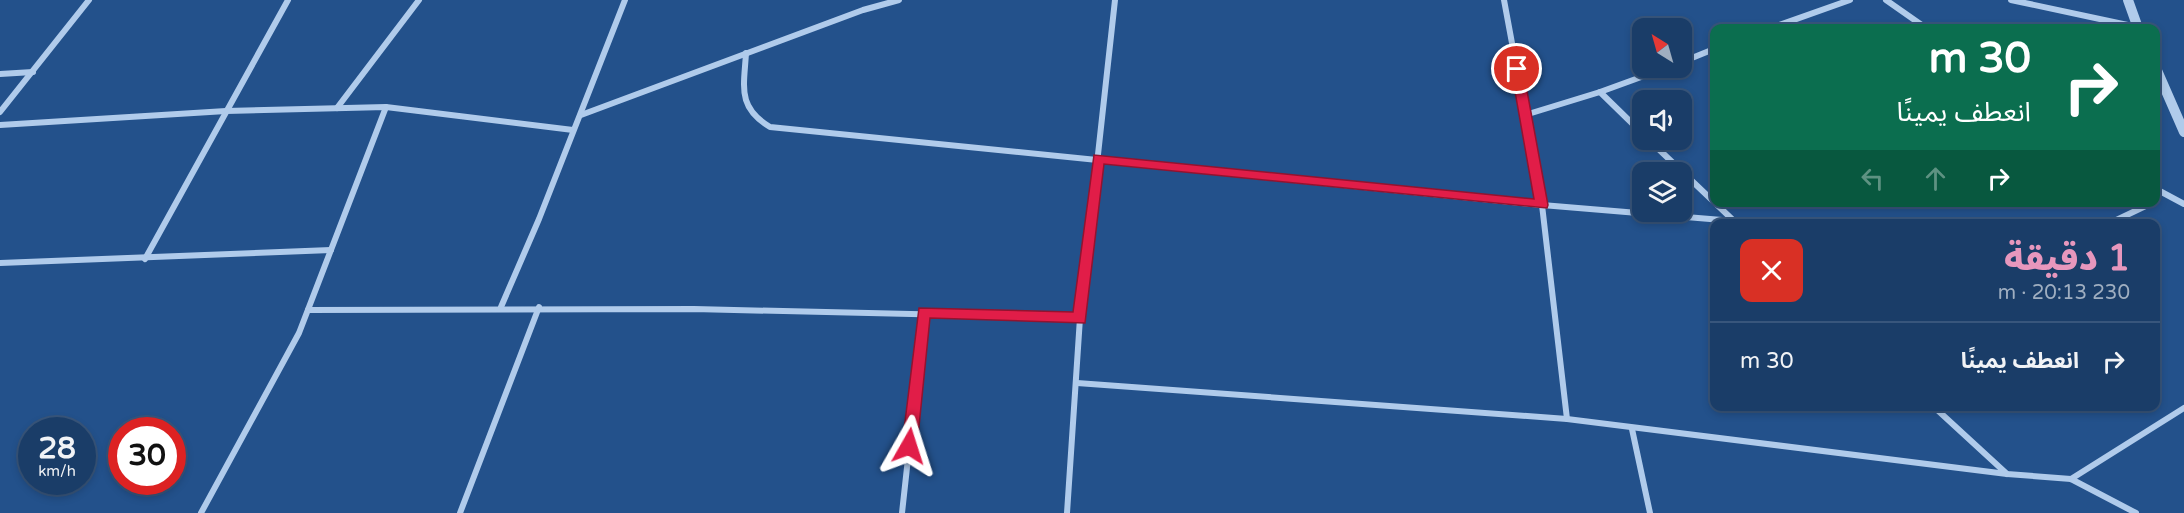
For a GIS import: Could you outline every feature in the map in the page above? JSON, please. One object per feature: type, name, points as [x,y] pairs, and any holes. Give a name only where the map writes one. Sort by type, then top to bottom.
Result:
[{"type":"street","points":[[0,112],[89,0]]},
{"type":"street","points":[[145,260],[288,0]]},
{"type":"street","points":[[337,108],[419,0]]},
{"type":"street","points":[[501,307],[539,219],[625,0]]},
{"type":"street","points":[[581,115],[862,10],[899,0]]},
{"type":"street","points":[[1067,513],[1080,318],[1115,0]]},
{"type":"street","points":[[1504,0],[1542,205],[1566,419]]},
{"type":"street","points":[[1782,24],[1850,0]]},
{"type":"street","points":[[1886,0],[1920,24]]},
{"type":"street","points":[[2011,0],[2120,24]]},
{"type":"street","points":[[2128,0],[2137,24]]},
{"type":"street","points":[[1692,58],[1710,51]]},
{"type":"street","points":[[746,53],[747,109],[754,119],[770,127],[1710,220]]},
{"type":"street","points":[[0,74],[33,72]]},
{"type":"street","points":[[2160,77],[2184,132]]},
{"type":"street","points":[[1525,115],[1638,78]]},
{"type":"street","points":[[1600,92],[1632,123]]},
{"type":"street","points":[[0,125],[226,111],[386,107],[573,130]]},
{"type":"street","points":[[201,513],[299,333],[386,107]]},
{"type":"street","points":[[1659,150],[1710,198]]},
{"type":"street","points":[[2160,192],[2184,204]]},
{"type":"street","points":[[2160,200],[2167,196]]},
{"type":"street","points":[[1719,207],[1732,219]]},
{"type":"street","points":[[2119,219],[2144,207]]},
{"type":"street","points":[[0,263],[145,260],[331,250]]},
{"type":"street","points":[[308,310],[539,307],[924,312],[1080,318]]},
{"type":"street","points":[[460,513],[539,307]]},
{"type":"street","points":[[902,513],[924,312]]},
{"type":"street","points":[[1077,383],[1321,399],[1566,419],[2007,474],[2071,479],[2136,513]]},
{"type":"street","points":[[2071,479],[2184,408]]},
{"type":"street","points":[[1938,411],[2007,474]]},
{"type":"street","points":[[1632,429],[1650,513]]},
{"type":"route","points":[[909,446],[924,312],[1080,318],[1098,159],[1542,205],[1517,69]]}]
